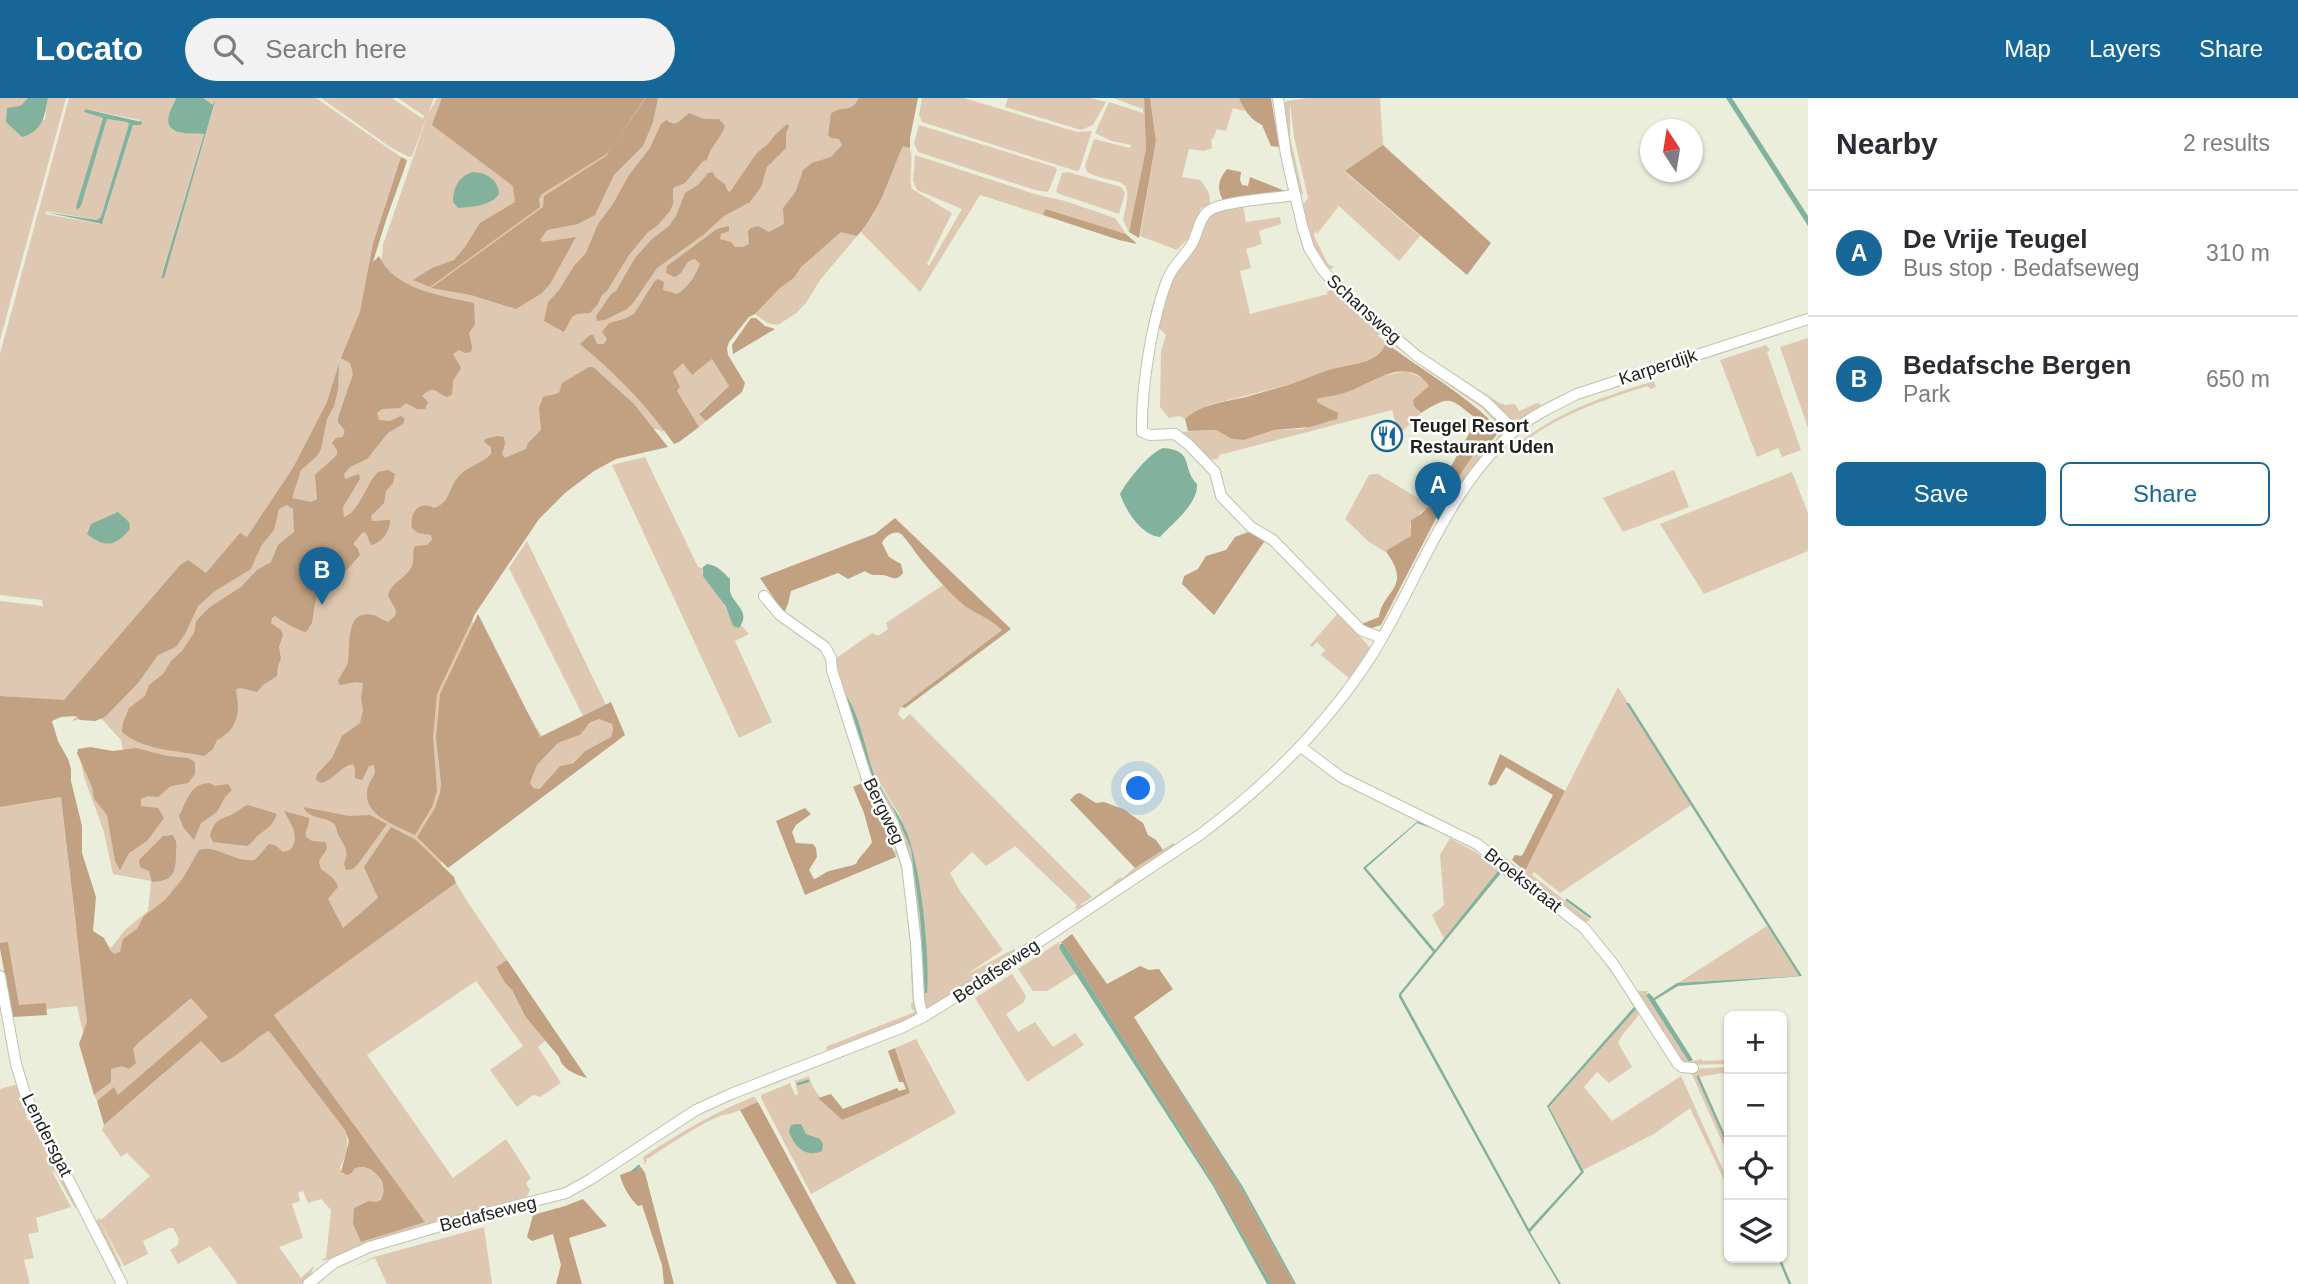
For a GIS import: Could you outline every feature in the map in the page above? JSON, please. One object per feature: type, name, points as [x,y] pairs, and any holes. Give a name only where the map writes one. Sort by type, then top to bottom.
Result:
[{"type":"street","name":"Schansweg","points":[[1278,98],[1295,195],[1309,248],[1322,269],[1337,287],[1418,356],[1486,402],[1514,430]]},
{"type":"street","points":[[1295,195],[1222,206],[1206,212],[1190,247],[1173,267],[1168,278],[1146,376],[1142,432],[1150,435],[1175,434],[1189,445],[1215,472],[1222,496],[1251,527],[1273,540],[1361,630],[1382,638]]},
{"type":"street","name":"Karperdijk","points":[[1514,430],[1577,394],[1808,319]]},
{"type":"street","name":"Bedafseweg","points":[[308,1284],[334,1263],[369,1247],[566,1193],[703,1107],[923,1017],[1201,834],[1245,800],[1301,747],[1361,671],[1382,638],[1461,491],[1485,460],[1514,430]]},
{"type":"street","name":"Bergweg","points":[[764,596],[780,615],[825,647],[828,652],[866,776],[893,823],[909,876],[919,1000],[923,1017]]},
{"type":"street","name":"Broekstraat","points":[[1301,747],[1341,777],[1477,844],[1567,914],[1598,942],[1678,1064],[1693,1068]]},
{"type":"street","name":"Lendersgat","points":[[0,976],[16,1064],[25,1094],[122,1284]]},
{"type":"shaded area","points":[[0,98],[28,98],[20,106],[45,120],[48,98],[66,98],[0,340]]},
{"type":"shaded area","points":[[28,98],[48,98],[44,117],[38,127],[22,137],[6,122],[7,108],[20,106]]},
{"type":"shaded area","points":[[69,98],[176,98],[169,114],[171,128],[183,133],[204,133],[161,277],[163,278],[214,106],[203,98],[316,98],[401,157],[373,243],[361,309],[382,257],[383,245],[428,114],[437,98],[908,98],[857,236],[820,280],[806,303],[778,325],[767,323],[755,314],[833,237],[687,367],[692,375],[712,359],[729,386],[699,413],[706,421],[699,427],[676,390],[680,387],[672,373],[670,431],[662,431],[666,437],[660,430],[632,425],[550,471],[483,589],[472,621],[543,738],[444,833],[438,893],[207,1047],[239,1053],[269,1031],[345,1130],[347,1149],[340,1168],[343,1174],[352,1173],[354,1169],[362,1167],[373,1172],[382,1181],[384,1196],[353,1224],[361,1242],[424,1221],[274,1015],[456,883],[507,960],[496,967],[525,1016],[543,1036],[545,1041],[538,1047],[561,1083],[540,1097],[533,1095],[517,1107],[490,1070],[523,1046],[476,981],[367,1055],[453,1178],[506,1139],[531,1178],[526,1183],[530,1190],[525,1200],[401,1233],[361,1246],[336,1258],[321,1260],[326,1258],[331,1210],[321,1199],[308,1203],[303,1191],[298,1193],[300,1201],[292,1204],[303,1238],[279,1247],[301,1278],[314,1266],[310,1277],[303,1284],[238,1284],[210,1246],[178,1264],[170,1250],[178,1245],[179,1239],[173,1228],[143,1241],[148,1254],[124,1266],[100,1221],[122,1267],[114,1265],[111,1251],[94,1224],[150,1176],[127,1153],[121,1157],[102,1130],[104,1125],[166,1072],[110,1103],[106,1094],[97,1101],[94,1095],[104,1087],[83,1032],[77,1006],[47,1009],[46,1003],[19,1006],[8,943],[0,943],[0,807],[61,797],[76,929],[99,936],[111,948],[125,930],[148,911],[151,881],[113,874],[104,832],[84,777],[78,749],[124,754],[121,740],[98,715],[72,721],[197,567],[180,565],[64,701],[0,696],[0,601],[43,606],[42,600],[0,595],[0,354]],"holes":[[[85,109],[140,120],[133,125],[103,222],[100,224],[45,214],[46,211],[97,220],[101,218],[129,124],[107,119],[81,206],[76,209],[103,118],[84,112]]]},
{"type":"shaded area","points":[[176,98],[203,98],[213,105],[216,98],[164,278],[161,278],[204,134],[180,132],[170,127],[169,115]]},
{"type":"shaded area","points":[[321,98],[392,98],[423,119],[424,116],[398,98],[434,98],[412,156],[409,157],[390,147]]},
{"type":"shaded area","points":[[442,98],[645,98],[605,155],[542,194],[539,199],[540,207],[430,287],[413,280],[432,268],[454,260],[480,223],[515,202],[513,186],[432,125]]},
{"type":"shaded area","points":[[646,98],[658,98],[653,122],[643,146],[614,175],[595,215],[578,224],[547,230],[540,240],[543,242],[576,237],[550,284],[542,293],[516,309],[471,295],[431,288],[543,207],[544,196],[606,156]]},
{"type":"shaded area","points":[[859,98],[918,98],[910,148],[903,146],[872,216],[857,236],[841,232],[749,317],[729,342],[728,355],[745,383],[742,392],[706,421],[699,414],[729,386],[712,359],[692,375],[683,363],[673,372],[680,387],[677,391],[699,427],[674,444],[630,391],[580,344],[593,335],[597,344],[604,344],[607,339],[602,332],[609,323],[634,314],[658,279],[664,282],[663,290],[677,294],[681,291],[691,281],[700,264],[695,259],[691,260],[681,273],[674,277],[666,273],[667,266],[717,229],[729,226],[729,231],[721,234],[720,239],[731,242],[735,247],[743,247],[749,244],[748,231],[751,228],[758,226],[769,232],[784,224],[783,208],[796,191],[803,170],[812,163],[831,157],[842,145],[839,139],[828,135],[831,114],[849,108]]},
{"type":"shaded area","points":[[922,98],[964,98],[1077,132],[1092,131],[1079,171],[1073,170],[922,122],[919,115]]},
{"type":"shaded area","points":[[1008,98],[1091,98],[1106,102],[1093,125],[1081,130],[1005,107]]},
{"type":"shaded area","points":[[1113,98],[1144,98],[1146,149],[1129,232],[1123,220],[1128,194],[1126,187],[1087,172],[1085,166],[1094,139],[1130,148],[1131,145],[1112,141],[1095,133],[1109,102],[1143,113],[1143,109]]},
{"type":"shaded area","points":[[1144,98],[1150,98],[1156,141],[1139,238],[1129,232],[1146,149]]},
{"type":"shaded area","points":[[1150,98],[1239,98],[1245,111],[1233,108],[1226,131],[1217,129],[1211,139],[1212,148],[1204,151],[1189,149],[1182,177],[1200,180],[1208,192],[1210,202],[1183,254],[1180,252],[1187,239],[1177,250],[1140,236],[1156,141]]},
{"type":"shaded area","points":[[1239,98],[1271,98],[1279,147],[1271,146],[1262,125],[1248,114]]},
{"type":"shaded area","points":[[1307,98],[1380,98],[1383,145],[1345,172],[1420,236],[1399,261],[1339,206],[1317,234],[1315,231],[1314,236],[1328,264],[1334,267],[1328,271],[1313,247],[1301,207],[1308,198],[1294,137],[1290,102],[1290,137],[1303,194],[1298,193],[1282,105],[1287,101]]},
{"type":"shaded area","points":[[1726,98],[1732,98],[1808,216],[1808,226]]},
{"type":"shaded area","points":[[85,109],[142,122],[141,125],[133,125],[102,224],[44,212],[97,220],[101,217],[129,124],[107,119],[81,206],[77,210],[103,118],[84,112]]},
{"type":"shaded area","points":[[689,113],[704,119],[719,119],[725,126],[707,160],[703,161],[685,183],[673,188],[670,211],[629,255],[590,313],[572,317],[564,332],[544,321],[548,302],[586,253],[598,224],[650,148],[661,124],[668,119],[667,121],[674,124]]},
{"type":"shaded area","points":[[787,124],[786,148],[767,167],[761,187],[750,202],[724,216],[703,235],[657,268],[627,309],[597,321],[596,316],[616,291],[635,258],[676,216],[685,193],[698,185],[708,173],[713,172],[730,192],[756,154]]},
{"type":"shaded area","points":[[919,125],[1055,167],[1057,170],[1049,190],[1035,190],[918,152],[914,143]]},
{"type":"shaded area","points":[[903,145],[910,148],[912,189],[952,213],[927,264],[929,266],[962,209],[917,190],[913,181],[915,155],[1115,218],[1126,234],[1045,210],[1043,215],[980,195],[920,292],[861,232],[873,216]]},
{"type":"shaded area","points":[[1383,145],[1491,243],[1467,275],[1345,171]]},
{"type":"shaded area","points":[[401,157],[407,160],[373,262],[379,256],[396,277],[421,290],[474,303],[475,324],[469,333],[471,352],[459,350],[453,354],[461,368],[453,381],[452,395],[446,397],[432,390],[422,396],[428,402],[425,409],[417,409],[406,403],[400,408],[382,409],[377,413],[379,420],[390,421],[401,416],[405,419],[403,424],[388,433],[367,459],[350,467],[344,474],[345,479],[359,474],[360,479],[343,507],[344,517],[359,503],[378,472],[388,470],[395,474],[393,483],[386,491],[384,503],[371,516],[372,521],[390,520],[385,536],[371,545],[363,532],[353,544],[360,555],[346,571],[323,581],[315,603],[312,623],[306,632],[275,616],[272,618],[271,623],[281,630],[283,635],[279,647],[281,659],[277,676],[257,692],[236,689],[238,712],[235,722],[204,756],[140,743],[122,732],[123,723],[129,708],[145,696],[149,685],[163,674],[171,661],[182,651],[194,633],[196,621],[210,607],[241,587],[257,570],[271,562],[278,545],[294,532],[293,509],[287,505],[279,509],[274,530],[261,546],[251,569],[215,591],[198,606],[176,647],[158,655],[138,683],[105,717],[95,721],[80,720],[76,716],[61,717],[52,721],[71,769],[71,781],[82,826],[82,853],[96,897],[93,931],[104,938],[114,954],[120,952],[123,939],[137,929],[144,916],[165,900],[183,878],[199,850],[212,849],[240,859],[255,860],[269,844],[275,845],[283,852],[290,850],[295,835],[284,811],[309,818],[306,837],[327,845],[319,862],[321,869],[337,884],[338,887],[328,899],[343,928],[378,898],[364,867],[391,827],[416,840],[454,877],[456,883],[274,1015],[425,1222],[361,1242],[353,1224],[354,1208],[369,1201],[380,1200],[383,1194],[382,1181],[373,1172],[362,1167],[347,1175],[341,1172],[349,1141],[345,1130],[269,1031],[222,1063],[201,1041],[104,1125],[97,1101],[114,1087],[118,1095],[208,1017],[191,998],[138,1043],[133,1049],[136,1063],[129,1069],[122,1066],[111,1069],[111,1082],[94,1095],[79,1044],[87,1022],[61,797],[0,807],[0,696],[64,700],[180,565],[188,560],[206,573],[240,533],[247,537],[293,468],[327,402],[339,364],[338,390],[327,419],[321,449],[301,470],[292,498],[311,502],[317,499],[315,475],[337,455],[332,443],[344,433],[338,418],[353,374],[350,363],[341,358],[360,312],[373,243]]},
{"type":"shaded area","points":[[1227,169],[1241,172],[1242,185],[1248,186],[1250,177],[1285,191],[1223,200],[1219,184]]},
{"type":"shaded area","points":[[472,172],[494,180],[499,194],[486,203],[458,208],[453,202],[455,188],[463,177]]},
{"type":"shaded area","points":[[1068,172],[1121,187],[1125,193],[1119,214],[1057,193],[1062,173]]},
{"type":"shaded area","points":[[1243,206],[1246,222],[1280,217],[1281,224],[1259,231],[1262,244],[1246,249],[1251,268],[1240,271],[1250,314],[1328,294],[1326,292],[1333,289],[1486,406],[1502,423],[1503,434],[1459,487],[1451,488],[1476,451],[1495,440],[1502,429],[1482,408],[1379,334],[1386,343],[1383,350],[1359,364],[1209,405],[1185,419],[1179,416],[1169,418],[1160,407],[1161,351],[1166,335],[1159,328],[1172,278],[1197,244],[1208,216],[1216,210]]},
{"type":"shaded area","points":[[1045,209],[1126,234],[1137,244],[1043,215]]},
{"type":"shaded area","points":[[751,318],[775,329],[733,354],[732,345]]},
{"type":"shaded area","points":[[1396,330],[1425,355],[1498,402],[1505,405],[1515,404],[1519,411],[1537,403],[1541,404],[1541,408],[1519,422],[1512,422],[1395,334]]},
{"type":"shaded area","points":[[1808,338],[1808,428],[1780,347]]},
{"type":"shaded area","points":[[1386,343],[1459,394],[1499,429],[1490,442],[1476,451],[1451,488],[1442,483],[1477,419],[1450,401],[1439,403],[1421,413],[1414,406],[1413,400],[1429,386],[1421,377],[1411,372],[1391,373],[1346,392],[1317,399],[1317,402],[1338,413],[1337,419],[1310,427],[1274,430],[1244,440],[1232,439],[1216,430],[1188,431],[1185,419],[1199,410],[1288,385],[1329,370],[1362,363],[1376,356]]},
{"type":"shaded area","points":[[1766,345],[1770,350],[1767,352],[1801,450],[1782,457],[1778,448],[1757,457],[1720,360]]},
{"type":"shaded area","points":[[593,367],[634,404],[668,447],[616,459],[594,471],[565,493],[539,519],[475,614],[437,694],[433,737],[437,791],[432,807],[415,835],[381,818],[369,805],[368,787],[375,772],[374,765],[369,766],[362,780],[355,778],[353,764],[326,781],[321,783],[316,780],[317,774],[332,758],[342,736],[360,723],[363,683],[340,685],[338,681],[348,662],[353,623],[364,615],[375,616],[388,622],[395,616],[396,610],[388,596],[389,591],[411,568],[415,546],[427,545],[432,540],[431,535],[418,533],[412,528],[412,517],[416,509],[424,506],[434,508],[443,503],[462,473],[491,454],[491,447],[484,442],[485,439],[504,437],[502,454],[505,458],[526,449],[528,443],[541,430],[539,408],[543,397],[559,393],[562,383]]},
{"type":"shaded area","points":[[1407,371],[1424,379],[1429,387],[1420,394],[1418,411],[1421,413],[1399,435],[1392,410],[1207,460],[1176,432],[1216,430],[1232,439],[1244,440],[1274,430],[1301,429],[1334,420],[1330,408],[1316,402],[1317,399],[1350,391],[1376,377]]},
{"type":"shaded area","points":[[1654,381],[1656,387],[1651,389],[1647,386],[1580,410],[1534,435],[1519,446],[1519,450],[1516,445],[1565,414],[1598,399]]},
{"type":"shaded area","points":[[1163,448],[1173,449],[1184,456],[1197,484],[1189,506],[1160,537],[1141,527],[1130,515],[1120,494],[1145,461]]},
{"type":"shaded area","points":[[645,457],[698,567],[703,568],[702,572],[739,628],[741,625],[749,634],[735,641],[772,722],[739,738],[612,465]]},
{"type":"shaded area","points":[[1674,470],[1689,507],[1623,532],[1603,498]]},
{"type":"shaded area","points":[[1792,472],[1808,513],[1808,551],[1704,594],[1660,524]]},
{"type":"shaded area","points":[[1378,474],[1431,506],[1421,512],[1410,526],[1413,533],[1411,536],[1387,550],[1387,553],[1369,542],[1345,519],[1369,475]]},
{"type":"shaded area","points":[[1440,493],[1447,497],[1381,625],[1372,628],[1359,625],[1379,617],[1397,582],[1397,574],[1387,550],[1411,536],[1411,520],[1427,508]]},
{"type":"shaded area","points":[[118,512],[129,522],[130,529],[115,542],[99,542],[87,534],[91,524]]},
{"type":"shaded area","points":[[895,518],[1011,629],[905,708],[901,707],[1002,630],[954,596],[901,534],[891,534],[882,543],[889,557],[901,564],[903,573],[898,578],[873,575],[865,571],[848,579],[838,573],[791,591],[784,613],[760,578],[875,534]]},
{"type":"shaded area","points":[[1251,531],[1266,539],[1214,615],[1182,584],[1184,576],[1198,569],[1206,556],[1226,550],[1235,537]]},
{"type":"shaded area","points":[[527,541],[606,705],[583,716],[509,568]]},
{"type":"shaded area","points":[[707,564],[717,567],[730,579],[730,591],[744,617],[739,628],[733,626],[726,607],[703,576],[703,567]]},
{"type":"shaded area","points":[[943,585],[967,607],[990,619],[1002,630],[901,707],[898,714],[903,720],[910,714],[1092,897],[1080,905],[1114,884],[1121,877],[1122,879],[1173,843],[1175,846],[1081,909],[1074,908],[1077,905],[1015,846],[986,866],[972,852],[950,873],[1003,950],[964,976],[1014,949],[1016,953],[928,1009],[924,1007],[911,876],[871,783],[834,670],[838,657],[872,633],[878,636],[888,629],[886,623]],"holes":[[[846,696],[875,775],[899,814],[912,848],[923,922],[927,993],[911,849],[892,806],[872,776]]]},
{"type":"shaded area","points":[[1339,612],[1371,649],[1350,679],[1321,655],[1325,650],[1317,642],[1312,647],[1310,645]]},
{"type":"shaded area","points":[[478,614],[540,737],[611,702],[625,735],[448,868],[417,837],[435,808],[440,793],[436,737],[440,694]],"holes":[[[599,719],[612,724],[611,737],[585,751],[573,763],[560,766],[539,789],[530,783],[537,765],[558,743],[580,735],[590,723]]]},
{"type":"shaded area","points":[[1618,687],[1691,805],[1560,893],[1534,872],[1532,875],[1590,920],[1582,924],[1495,854],[1497,849],[1522,871],[1525,870]]},
{"type":"shaded area","points":[[846,696],[858,721],[873,771],[890,803],[872,776]]},
{"type":"shaded area","points":[[1626,703],[1629,703],[1802,976],[1678,986],[1655,1000],[1693,1060],[1689,1062],[1646,995],[1649,993],[1654,998],[1677,983],[1799,976]]},
{"type":"shaded area","points":[[599,719],[612,724],[611,737],[585,751],[572,763],[560,766],[538,789],[530,783],[537,765],[558,743],[580,735]]},
{"type":"shaded area","points":[[90,747],[113,751],[136,748],[188,758],[195,762],[195,774],[188,783],[171,786],[158,797],[148,796],[141,799],[141,806],[158,808],[164,818],[147,841],[129,853],[120,870],[115,861],[107,815],[94,799],[92,787],[77,753],[78,749]]},
{"type":"shaded area","points":[[1500,754],[1565,791],[1525,871],[1512,860],[1515,855],[1523,854],[1553,795],[1506,767],[1496,784],[1488,784]]},
{"type":"shaded area","points":[[864,782],[867,789],[863,789],[886,821],[896,843],[891,845],[896,857],[805,895],[776,821],[805,808],[811,814],[796,825],[792,832],[796,843],[813,844],[816,848],[817,857],[809,870],[814,879],[827,872],[856,864],[872,842],[853,787]]},
{"type":"shaded area","points":[[209,783],[215,786],[228,784],[232,790],[217,812],[201,823],[194,840],[183,827],[179,816],[193,790]]},
{"type":"shaded area","points":[[1080,793],[1096,803],[1104,802],[1123,809],[1143,823],[1148,835],[1156,840],[1163,850],[1135,868],[1070,800]]},
{"type":"shaded area","points":[[248,805],[277,814],[271,825],[247,846],[213,842],[210,836],[216,823]]},
{"type":"shaded area","points":[[303,807],[349,816],[370,815],[387,824],[358,864],[353,869],[346,870],[346,850],[335,825],[310,814]]},
{"type":"shaded area","points":[[893,807],[907,833],[916,868],[927,957],[925,993],[920,917],[911,849]]},
{"type":"shaded area","points":[[1418,821],[1434,829],[1417,823],[1366,868],[1435,950],[1498,871],[1501,870],[1529,892],[1528,894],[1501,873],[1401,995],[1529,1229],[1581,1172],[1547,1106],[1634,1007],[1618,981],[1637,1008],[1549,1107],[1584,1172],[1530,1232],[1561,1284],[1528,1232],[1399,997],[1433,952],[1363,868]]},
{"type":"shaded area","points":[[172,835],[176,844],[173,874],[165,880],[152,882],[149,871],[140,867],[139,860],[163,836]]},
{"type":"shaded area","points":[[1450,835],[1461,837],[1534,891],[1530,896],[1501,870],[1444,939],[1432,915],[1444,905],[1440,855],[1450,838],[1496,866],[1483,855]]},
{"type":"shaded area","points":[[898,849],[905,866],[917,1012],[914,1018],[827,1053],[828,1046],[915,1012],[911,1004],[905,883],[894,851]]},
{"type":"shaded area","points":[[1767,926],[1799,976],[1678,983]]},
{"type":"shaded area","points":[[1072,934],[1107,984],[1140,966],[1149,970],[1159,969],[1173,989],[1134,1017],[1241,1188],[1294,1284],[1271,1284],[1214,1184],[1064,944],[1060,943]]},
{"type":"shaded area","points":[[8,942],[19,1005],[46,1003],[47,1015],[13,1017],[0,949],[0,943]]},
{"type":"shaded area","points":[[1059,942],[1059,948],[1076,973],[1047,991],[1033,991],[1018,969]]},
{"type":"shaded area","points":[[1060,944],[1064,944],[1214,1184],[1271,1284],[1267,1284],[1213,1186],[1059,948]]},
{"type":"shaded area","points":[[1596,947],[1641,1009],[1618,1043],[1632,1067],[1609,1083],[1597,1072],[1584,1087],[1612,1121],[1681,1076],[1724,1172],[1724,1179],[1690,1108],[1654,1134],[1583,1170],[1549,1107],[1637,1008],[1595,950]]},
{"type":"shaded area","points":[[507,960],[587,1078],[566,1068],[525,1016],[496,967]]},
{"type":"shaded area","points":[[1012,974],[1026,996],[1024,1002],[1006,1014],[1018,1032],[1035,1022],[1053,1047],[1075,1033],[1084,1045],[1027,1082],[975,998]]},
{"type":"shaded area","points":[[1634,991],[1648,991],[1646,995],[1689,1062],[1702,1059],[1724,1060],[1724,1064],[1683,1065]]},
{"type":"shaded area","points":[[1133,1016],[1243,1187],[1296,1284],[1241,1188]]},
{"type":"shaded area","points":[[916,1039],[956,1113],[811,1194],[761,1095],[790,1083],[795,1095],[798,1094],[795,1081],[809,1076],[818,1095],[842,1120],[910,1093],[895,1048]]},
{"type":"shaded area","points":[[895,1048],[910,1093],[842,1120],[818,1098],[831,1094],[843,1109],[897,1088],[899,1091],[906,1089],[903,1082],[899,1082],[888,1051]]},
{"type":"shaded area","points":[[1724,1067],[1724,1073],[1698,1077],[1724,1133],[1724,1147],[1691,1072],[1693,1069]]},
{"type":"shaded area","points":[[14,1085],[20,1087],[31,1110],[26,1117],[29,1121],[34,1116],[79,1204],[75,1208],[52,1171],[71,1207],[36,1218],[39,1232],[28,1234],[34,1258],[24,1260],[30,1284],[0,1284],[0,1089]]},
{"type":"shaded area","points":[[753,1097],[758,1102],[756,1104],[702,1125],[647,1159],[645,1165],[643,1157],[670,1140]]},
{"type":"shaded area","points":[[758,1102],[856,1284],[837,1284],[740,1110]]},
{"type":"shaded area","points":[[801,1124],[806,1134],[820,1139],[823,1144],[822,1151],[806,1152],[794,1142],[789,1132],[791,1125]]},
{"type":"shaded area","points":[[641,1167],[645,1173],[674,1284],[664,1284],[662,1265],[642,1205],[638,1206],[632,1200],[621,1179],[620,1175]]},
{"type":"shaded area","points":[[583,1199],[607,1226],[569,1238],[582,1284],[556,1284],[561,1265],[553,1234],[532,1241],[527,1237],[533,1215]]},
{"type":"shaded area","points":[[484,1227],[492,1284],[387,1284],[375,1258],[351,1268],[374,1257]]},
{"type":"waterway","points":[[1567,900],[1590,917]]},
{"type":"waterway","points":[[1698,1077],[1725,1137]]},
{"type":"waterway","points":[[798,1084],[808,1081]]},
{"type":"waterway","points":[[633,1171],[639,1166]]},
{"type":"waterway","points":[[1781,1263],[1790,1284]]},
{"type":"place","name":"Teugel Resort Restaurant Uden","points":[[1387,436]]},
{"type":"place","name":"De Vrije Teugel","points":[[1438,520]]},
{"type":"place","name":"Bedafsche Bergen","points":[[322,605]]}]
